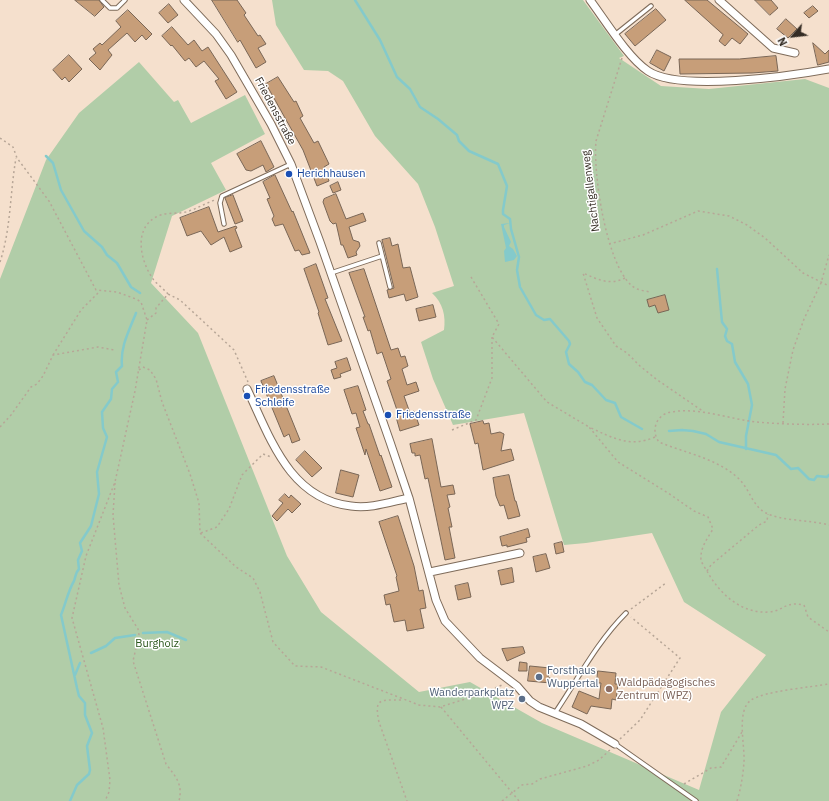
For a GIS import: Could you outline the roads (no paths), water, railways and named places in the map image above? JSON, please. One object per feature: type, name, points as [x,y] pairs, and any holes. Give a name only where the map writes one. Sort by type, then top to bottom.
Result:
[{"type":"street","name":"Friedensstraße","points":[[184,0],[232,55],[271,124],[291,164],[331,273],[409,498],[430,572],[436,600],[445,621],[480,658],[517,686],[530,702],[581,724],[615,744]]},
{"type":"street","points":[[590,0],[636,61],[648,72],[664,78],[677,81],[752,80],[829,69]]},
{"type":"street","points":[[719,0],[773,48],[794,53]]},
{"type":"street","points":[[247,389],[281,459],[300,484],[314,494],[334,502],[351,506],[370,506],[409,498]]},
{"type":"street","points":[[430,572],[520,554]]},
{"type":"lane","points":[[102,0],[110,8],[117,8],[125,0]]},
{"type":"lane","points":[[616,34],[652,6]]},
{"type":"lane","points":[[224,224],[220,203],[222,196],[291,164]]},
{"type":"lane","points":[[378,243],[390,287]]},
{"type":"lane","points":[[331,273],[382,256]]},
{"type":"lane","points":[[555,714],[588,661],[615,624],[626,613]]},
{"type":"lane","points":[[615,744],[696,801]]},
{"type":"water","points":[[510,223],[504,225],[504,227],[511,242],[509,246],[513,249],[517,256],[514,260],[505,262],[504,251],[506,248],[501,224]]},
{"type":"waterway","points":[[355,0],[380,40],[397,77],[410,89],[420,107],[438,119],[457,135],[459,141],[469,151],[498,164],[507,186],[503,214],[510,219],[511,229],[519,257],[517,270],[520,287],[536,315],[544,320],[550,319],[569,341],[570,344],[566,352],[569,364],[578,372],[585,382],[592,385],[606,400],[615,403],[621,417],[642,429]]},
{"type":"waterway","points":[[46,156],[53,163],[61,190],[84,231],[102,247],[107,255],[117,263],[131,287],[140,293]]},
{"type":"waterway","points":[[717,269],[722,322],[727,329],[725,336],[727,341],[732,344],[735,362],[748,384],[752,405],[746,436],[746,449]]},
{"type":"waterway","points":[[70,801],[77,785],[89,774],[90,770],[87,746],[92,733],[85,715],[85,703],[79,696],[61,615],[76,573],[79,569],[78,560],[82,551],[80,543],[91,526],[99,494],[97,472],[107,437],[103,428],[102,412],[111,399],[112,389],[118,382],[116,372],[122,366],[122,352],[136,313]]},
{"type":"waterway","points":[[669,431],[693,431],[706,434],[719,442],[776,455],[791,469],[798,468],[809,479],[814,480],[817,476],[827,477],[829,475]]},
{"type":"waterway","points":[[143,633],[167,632],[186,640]]},
{"type":"waterway","points":[[91,653],[106,646],[115,638],[135,635]]},
{"type":"waterway","points":[[75,675],[80,663]]},
{"type":"place","name":"Herichhausen","points":[[289,174]]},
{"type":"place","name":"Friedensstraße Schleife","points":[[247,396]]},
{"type":"place","name":"Friedensstraße","points":[[388,415]]},
{"type":"place","name":"Forsthaus Wuppertal","points":[[539,677]]},
{"type":"place","name":"Waldpädagogisches Zentrum (WPZ)","points":[[609,689]]},
{"type":"place","name":"Wanderparkplatz WPZ","points":[[522,699]]},
{"type":"park label","name":"Burgholz","points":[[157,644]]}]
